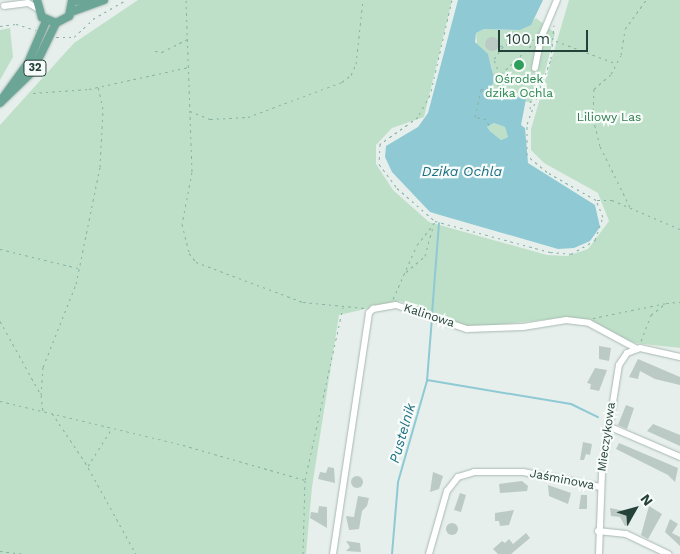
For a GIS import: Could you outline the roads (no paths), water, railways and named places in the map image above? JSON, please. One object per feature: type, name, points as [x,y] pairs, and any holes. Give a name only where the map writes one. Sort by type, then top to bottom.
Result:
[{"type":"main road","points":[[72,0],[102,0],[71,12],[72,0]]},
{"type":"main road","points":[[37,4],[46,21],[56,23]]},
{"type":"main road","name":"32","points":[[0,102],[32,72],[56,23],[71,12]]},
{"type":"main road","name":"32","points":[[0,102],[28,62],[46,21]]},
{"type":"street","points":[[2,7],[11,0]]},
{"type":"street","points":[[535,68],[541,38],[553,16],[557,0]]},
{"type":"street","points":[[2,7],[28,3],[37,4]]},
{"type":"street","name":"Kalinowa","points":[[333,554],[369,313],[373,309],[389,306],[421,311],[467,329],[580,322],[638,348],[680,357]]},
{"type":"street","name":"Mieczykowa","points":[[599,554],[598,531],[601,487],[608,426],[619,365],[627,353],[638,348]]},
{"type":"street","points":[[608,426],[680,457]]},
{"type":"street","name":"Jaśminowa","points":[[429,554],[446,491],[458,477],[474,472],[523,472],[601,487]]},
{"type":"street","points":[[598,531],[626,534],[668,554]]},
{"type":"water","name":"Dzika Ochla","points":[[458,0],[543,0],[531,25],[520,30],[484,29],[476,33],[475,42],[488,54],[494,78],[491,91],[526,99],[521,125],[525,128],[528,163],[595,205],[600,227],[590,241],[574,248],[558,249],[430,212],[392,172],[385,157],[386,146],[418,127],[428,113]],"holes":[[[494,123],[505,127],[508,137],[501,140],[487,127]]]},
{"type":"waterway","name":"Pustelnik","points":[[432,314],[439,223]]},
{"type":"waterway","name":"Pustelnik","points":[[392,554],[398,482],[427,381],[432,318]]},
{"type":"waterway","points":[[427,380],[571,404],[598,417]]},
{"type":"place","name":"Ośrodek dzika Ochla","points":[[519,65]]},
{"type":"park label","name":"Liliowy Las","points":[[609,118]]}]
